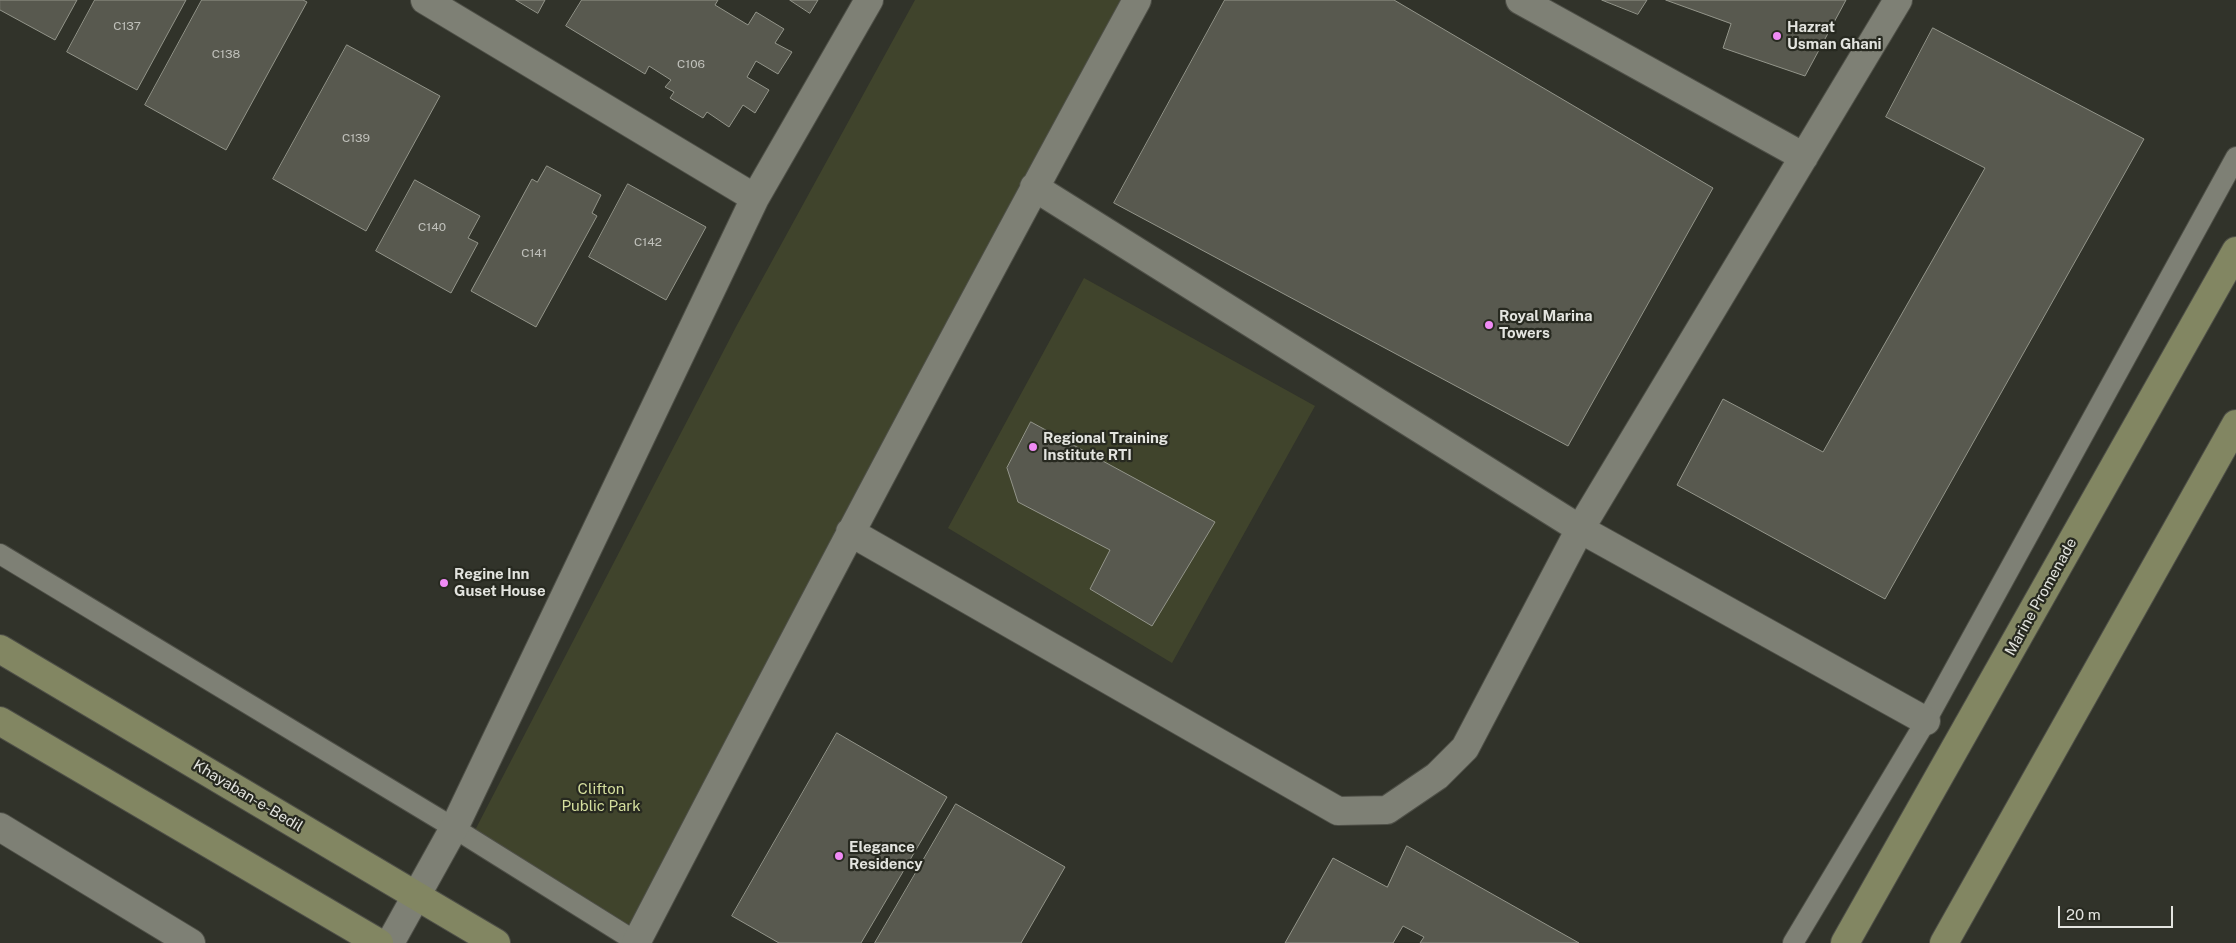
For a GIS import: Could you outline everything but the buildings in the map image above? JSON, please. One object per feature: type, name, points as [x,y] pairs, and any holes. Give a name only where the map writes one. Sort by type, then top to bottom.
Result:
[{"type":"main road","name":"Marine Promenade","points":[[1845,943],[2236,251]]},
{"type":"main road","points":[[1944,943],[2236,424]]},
{"type":"main road","name":"Khayaban-e-Bedil","points":[[0,649],[496,943]]},
{"type":"main road","points":[[0,721],[379,943]]},
{"type":"street","points":[[425,0],[755,198]]},
{"type":"street","points":[[390,943],[454,828],[755,198],[869,0]]},
{"type":"street","points":[[637,943],[850,532],[1034,187],[1137,0]]},
{"type":"street","points":[[1520,0],[1804,157]]},
{"type":"street","points":[[850,532],[1338,811],[1387,810],[1437,776],[1465,748],[1580,529],[1898,0]]},
{"type":"street","points":[[1034,187],[1580,529],[1926,721]]},
{"type":"street","points":[[0,828],[191,943]]},
{"type":"lane","points":[[1793,943],[1926,721],[2236,156]]},
{"type":"lane","points":[[0,554],[454,828],[637,943]]},
{"type":"green space","name":"Clifton Public Park","points":[[915,0],[1126,0],[637,942],[472,836],[737,325]]},
{"type":"green space","points":[[1084,278],[1315,406],[1172,663],[948,528]]},
{"type":"place","name":"Hazrat Usman Ghani","points":[[1777,36]]},
{"type":"place","name":"Royal Marina Towers","points":[[1489,325]]},
{"type":"place","name":"Regional Training Institute RTI","points":[[1033,447]]},
{"type":"place","name":"Regine Inn Guset House","points":[[444,583]]},
{"type":"place","name":"Elegance Residency","points":[[839,856]]}]
